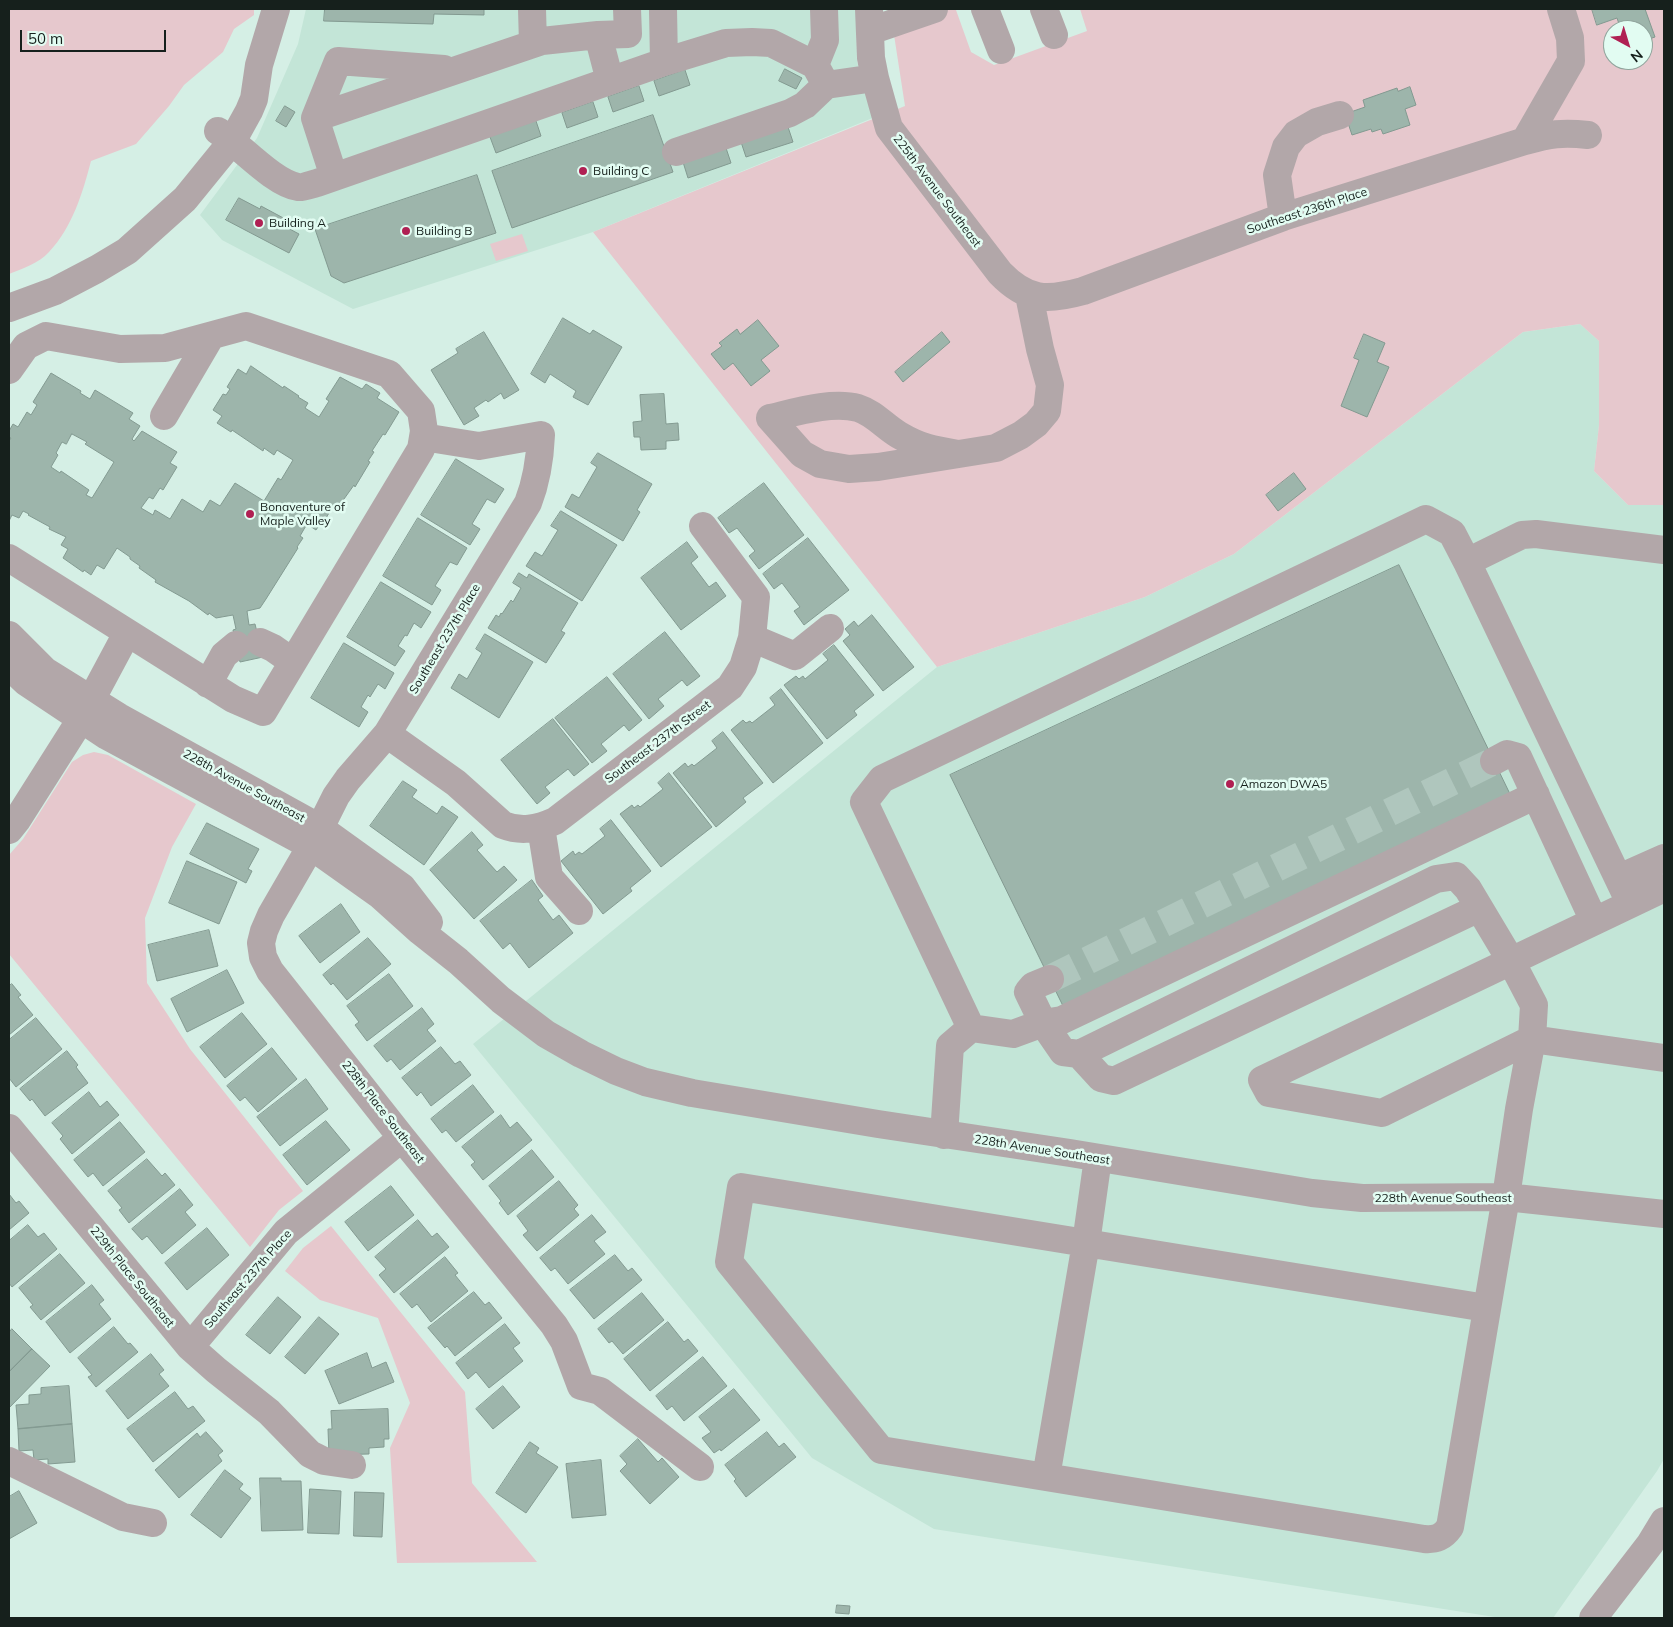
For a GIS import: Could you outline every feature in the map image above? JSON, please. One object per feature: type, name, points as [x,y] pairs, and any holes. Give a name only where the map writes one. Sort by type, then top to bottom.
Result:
[{"type":"street","points":[[9,308],[55,291],[97,270],[127,251],[185,200],[225,136],[239,94],[259,65],[276,9]]},
{"type":"street","points":[[532,9],[533,44]]},
{"type":"street","points":[[315,118],[542,41],[628,34],[627,9]]},
{"type":"street","points":[[662,9],[664,62]]},
{"type":"street","points":[[676,152],[790,113],[805,105],[821,75],[825,40],[824,9]]},
{"type":"street","points":[[869,20],[934,9]]},
{"type":"street","points":[[985,9],[1001,50]]},
{"type":"street","points":[[1044,9],[1054,35]]},
{"type":"street","points":[[1525,141],[1571,61],[1570,38],[1561,9]]},
{"type":"street","name":"225th Avenue Southeast","points":[[869,20],[875,78],[889,128],[1000,273],[1012,286],[1029,295]]},
{"type":"street","points":[[598,35],[610,80]]},
{"type":"street","points":[[225,136],[276,178],[299,188],[610,80],[726,43],[771,43],[821,75],[875,78]]},
{"type":"street","points":[[334,177],[315,118],[338,61],[455,70]]},
{"type":"street","points":[[1283,217],[1278,175],[1286,147],[1296,134],[1317,122],[1340,115]]},
{"type":"street","name":"Southeast 236th Place","points":[[1029,295],[1062,297],[1083,291],[1283,217],[1525,141],[1568,132],[1588,135]]},
{"type":"street","points":[[9,291],[65,267],[119,234],[168,192],[195,162],[225,136]]},
{"type":"street","points":[[958,454],[925,448],[898,434],[875,416],[858,408],[837,406],[770,418],[802,454],[820,464],[849,468],[878,467],[996,448],[1021,435],[1036,424],[1046,411],[1050,385],[1040,349],[1029,295]]},
{"type":"street","points":[[9,370],[26,346],[46,336],[120,349],[165,348],[246,326],[389,374],[421,411],[424,431],[421,448],[263,712],[233,699],[208,684],[9,558]]},
{"type":"street","points":[[164,416],[211,336]]},
{"type":"street","name":"Southeast 237th Place","points":[[316,837],[336,796],[348,779],[387,734],[528,503],[535,485],[540,462],[541,435],[479,446],[423,437]]},
{"type":"street","points":[[970,1028],[864,802],[882,779],[1426,519],[1452,533],[1630,903]]},
{"type":"street","name":"Southeast 237th Street","points":[[541,827],[555,821],[730,687],[743,667],[752,638],[756,597],[703,526]]},
{"type":"street","points":[[1467,562],[1522,535],[1536,534],[1664,550]]},
{"type":"street","points":[[752,638],[795,656],[830,628]]},
{"type":"street","points":[[9,830],[86,710],[127,633]]},
{"type":"street","name":"228th Avenue Southeast","points":[[9,636],[86,710]]},
{"type":"street","points":[[208,684],[224,655],[248,644],[273,648],[293,662]]},
{"type":"street","name":"228th Avenue Southeast","points":[[9,666],[26,682],[86,710],[316,837],[420,931],[458,961],[501,1000],[546,1034],[616,1071],[645,1082],[692,1093],[944,1135],[1312,1193],[1362,1198],[1506,1197],[1664,1214]]},
{"type":"street","points":[[387,734],[456,783],[503,825],[523,830],[541,827],[549,877],[580,910]]},
{"type":"street","points":[[1494,761],[1508,754],[1518,757],[1594,921]]},
{"type":"street","points":[[970,1028],[1012,1034],[1043,1023],[1062,1020],[1536,795]]},
{"type":"street","name":"228th Place Southeast","points":[[316,837],[268,923],[261,943],[263,956],[270,971],[402,1138],[554,1325],[564,1340],[580,1386],[600,1391],[700,1467]]},
{"type":"street","points":[[1619,878],[1664,858]]},
{"type":"street","points":[[1050,979],[1033,986],[1028,992],[1043,1023],[1063,1052],[1079,1054],[1436,880],[1456,876],[1468,889],[1511,961],[1534,1005],[1532,1040],[1450,1527],[1440,1537],[1433,1540],[1424,1539],[881,1450],[729,1262],[741,1187],[1486,1308]]},
{"type":"street","points":[[1664,888],[1262,1080],[1269,1093],[1382,1112],[1532,1040],[1664,1058]]},
{"type":"street","points":[[1079,1054],[1101,1078],[1114,1081],[1479,908]]},
{"type":"street","points":[[944,1135],[950,1046],[970,1028]]},
{"type":"street","name":"229th Place Southeast","points":[[9,1128],[190,1347],[269,1412],[317,1458],[324,1461],[352,1465]]},
{"type":"street","name":"Southeast 237th Place","points":[[190,1347],[286,1232],[402,1138]]},
{"type":"street","points":[[1046,1477],[1086,1243],[1098,1158]]},
{"type":"street","points":[[9,1461],[123,1517],[153,1523]]},
{"type":"street","points":[[1594,1618],[1661,1532]]},
{"type":"shaded area","points":[[9,9],[254,9],[254,15],[234,29],[223,52],[184,85],[169,106],[136,144],[91,161],[76,209],[57,242],[40,259],[9,274]]},
{"type":"shaded area","points":[[306,9],[856,9],[857,62],[875,117],[593,232],[353,309],[222,240],[200,215],[257,138],[298,44]]},
{"type":"shaded area","points":[[890,9],[956,10],[971,52],[994,65],[1087,31],[1080,9],[1664,9],[1664,505],[1628,505],[1594,471],[1599,425],[1599,341],[1580,324],[1523,332],[1234,554],[1145,597],[937,667],[593,232],[905,106]]},
{"type":"shaded area","points":[[522,234],[528,251],[496,261],[490,244]]},
{"type":"shaded area","points":[[1580,324],[1599,341],[1599,425],[1594,471],[1628,505],[1664,505],[1664,1459],[1657,1471],[1553,1618],[1501,1618],[934,1529],[812,1458],[473,1044],[937,667],[1145,597],[1234,554],[1523,332]]},
{"type":"shaded area","points":[[94,752],[108,755],[196,804],[172,847],[145,918],[147,983],[190,1049],[303,1191],[279,1210],[250,1247],[9,954],[9,855],[23,839],[72,762],[83,755]]},
{"type":"shaded area","points":[[331,1226],[465,1392],[472,1483],[537,1562],[397,1563],[390,1448],[410,1403],[378,1318],[320,1300],[285,1271],[303,1248]]},
{"type":"building","points":[[325,9],[484,9],[484,15],[434,14],[433,24],[324,21]]},
{"type":"building","points":[[1592,9],[1645,9],[1649,20],[1618,20],[1617,18],[1603,20],[1603,23],[1597,25]]},
{"type":"building","points":[[785,69],[802,78],[796,89],[779,81]]},
{"type":"building","points":[[685,70],[690,85],[659,96],[654,81]]},
{"type":"building","points":[[639,86],[644,101],[613,112],[608,97]]},
{"type":"building","points":[[1410,87],[1416,105],[1405,109],[1410,125],[1383,134],[1381,129],[1372,132],[1371,129],[1352,135],[1345,114],[1365,107],[1363,100],[1397,88],[1398,91]]},
{"type":"building","points":[[593,102],[598,117],[567,128],[562,113]]},
{"type":"building","points":[[285,106],[295,112],[286,127],[276,121]]},
{"type":"building","name":"Building C","points":[[653,115],[673,172],[512,228],[492,171]]},
{"type":"building","points":[[536,121],[541,136],[496,153],[490,137]]},
{"type":"building","points":[[788,127],[793,142],[746,157],[741,142]]},
{"type":"building","points":[[726,148],[731,163],[688,178],[683,162]]},
{"type":"building","name":"Building B","points":[[477,175],[496,233],[344,283],[331,276],[315,229]]},
{"type":"building","name":"Building A","points":[[239,198],[260,209],[261,206],[287,220],[284,226],[299,234],[289,253],[226,220]]},
{"type":"building","points":[[563,318],[590,334],[593,330],[622,347],[588,405],[573,397],[576,391],[550,374],[545,383],[531,374]]},
{"type":"building","points":[[758,320],[779,346],[761,360],[770,371],[751,386],[733,363],[724,370],[711,354],[722,346],[719,343],[737,329],[740,334]]},
{"type":"building","points":[[484,332],[519,390],[504,399],[501,393],[488,402],[486,400],[474,408],[479,416],[464,425],[431,370],[458,353],[456,349]]},
{"type":"building","points":[[942,332],[950,342],[903,382],[895,372]]},
{"type":"building","points":[[1364,334],[1385,343],[1377,362],[1389,367],[1367,417],[1341,406],[1359,360],[1354,358]]},
{"type":"building","name":"Bonaventure of Maple Valley","points":[[251,366],[283,388],[284,386],[299,396],[308,403],[305,408],[319,417],[329,401],[326,399],[340,377],[362,389],[366,384],[380,393],[377,398],[399,412],[385,435],[383,434],[372,451],[374,452],[368,461],[370,462],[355,487],[354,485],[339,506],[335,503],[323,523],[321,522],[316,530],[307,524],[300,536],[303,538],[298,548],[260,608],[247,611],[249,625],[255,624],[263,657],[240,662],[233,630],[236,629],[233,615],[216,618],[209,613],[208,615],[189,601],[155,582],[156,580],[139,568],[140,566],[117,548],[104,569],[97,565],[91,575],[84,570],[83,572],[63,558],[68,549],[61,545],[66,537],[49,529],[50,527],[23,511],[19,518],[12,515],[9,521],[9,441],[11,438],[9,437],[9,431],[13,424],[18,427],[27,412],[31,415],[37,405],[33,402],[51,373],[81,391],[80,393],[90,399],[95,390],[133,413],[129,419],[140,426],[132,439],[134,441],[142,431],[177,452],[170,463],[177,467],[163,490],[160,488],[153,499],[149,497],[141,508],[153,515],[155,510],[170,519],[182,499],[203,512],[210,500],[220,506],[235,483],[264,501],[278,478],[281,480],[293,460],[277,450],[274,455],[264,448],[263,451],[232,430],[231,432],[217,423],[222,416],[213,410],[223,394],[226,395],[230,389],[227,387],[238,369],[246,374]],"holes":[[[72,434],[87,442],[85,444],[114,462],[92,498],[86,495],[89,490],[61,471],[60,473],[51,467],[58,455],[56,453],[62,442],[66,444]]]},
{"type":"building","points":[[664,394],[666,424],[678,423],[679,440],[666,441],[666,449],[641,450],[640,437],[634,437],[633,422],[642,421],[640,395]]},
{"type":"building","points":[[598,453],[652,484],[637,510],[640,512],[623,541],[565,507],[572,494],[579,498],[597,467],[591,463]]},
{"type":"building","points":[[456,459],[504,489],[495,503],[487,499],[472,524],[480,529],[470,545],[421,515]]},
{"type":"building","points":[[1294,473],[1306,489],[1278,511],[1266,495]]},
{"type":"building","points":[[764,483],[804,535],[759,569],[749,556],[755,551],[737,528],[729,533],[718,518]]},
{"type":"building","points":[[561,511],[617,545],[582,601],[526,566],[535,552],[542,556],[558,530],[551,526]]},
{"type":"building","points":[[418,518],[467,548],[457,565],[450,562],[435,586],[441,590],[432,605],[383,576]]},
{"type":"building","points":[[808,538],[849,590],[804,625],[794,611],[800,607],[782,583],[774,589],[763,574]]},
{"type":"building","points":[[687,542],[698,557],[691,563],[709,587],[716,582],[726,596],[681,630],[641,578]]},
{"type":"building","name":"Amazon DWA5","points":[[1399,565],[1510,794],[1064,1008],[950,775]]},
{"type":"building","points":[[519,573],[527,578],[529,574],[578,603],[561,631],[565,633],[546,663],[488,628],[496,615],[499,617],[511,600],[513,602],[521,588],[513,583]]},
{"type":"building","points":[[381,582],[431,612],[421,628],[414,623],[407,636],[405,635],[398,646],[405,651],[395,666],[347,637]]},
{"type":"building","points":[[872,615],[914,667],[883,691],[843,641],[850,635],[845,629],[854,621],[858,626]]},
{"type":"building","points":[[665,632],[700,676],[687,686],[682,680],[658,699],[664,706],[649,719],[613,674]]},
{"type":"building","points":[[485,634],[533,662],[499,718],[451,688],[459,674],[467,679],[482,653],[476,649]]},
{"type":"building","points":[[344,643],[394,673],[385,689],[378,684],[370,697],[368,695],[361,707],[368,712],[359,727],[311,698]]},
{"type":"building","points":[[834,645],[874,695],[854,711],[857,715],[827,739],[784,685],[796,676],[799,679],[803,676],[805,679],[828,660],[823,654]]},
{"type":"building","points":[[607,677],[642,720],[629,731],[624,725],[601,744],[607,751],[592,763],[555,718]]},
{"type":"building","points":[[781,689],[823,743],[773,783],[731,730],[743,720],[746,723],[750,721],[752,723],[775,705],[770,698]]},
{"type":"building","points":[[553,719],[589,764],[574,776],[568,769],[545,787],[550,793],[537,804],[501,760]]},
{"type":"building","points":[[723,732],[763,783],[743,798],[746,802],[716,827],[673,773],[685,763],[688,767],[692,764],[694,766],[717,748],[712,741]]},
{"type":"building","points":[[669,773],[712,827],[661,867],[620,814],[632,805],[634,808],[638,805],[640,807],[663,789],[658,783]]},
{"type":"building","points":[[403,781],[417,790],[412,797],[437,814],[442,806],[458,817],[424,865],[370,826]]},
{"type":"building","points":[[611,820],[651,871],[630,888],[632,891],[603,914],[561,861],[573,851],[575,855],[579,852],[582,854],[605,836],[600,829]]},
{"type":"building","points":[[207,823],[259,849],[248,869],[252,871],[246,883],[190,854]]},
{"type":"building","points":[[472,832],[483,845],[477,850],[497,872],[504,866],[517,880],[474,919],[430,870]]},
{"type":"building","points":[[187,861],[237,882],[219,924],[169,903]]},
{"type":"building","points":[[532,880],[543,896],[538,900],[553,920],[559,915],[573,933],[529,968],[510,943],[503,949],[480,921]]},
{"type":"building","points":[[341,904],[360,932],[320,963],[299,936]]},
{"type":"building","points":[[209,930],[218,966],[157,981],[148,945]]},
{"type":"building","points":[[368,938],[391,964],[347,1000],[333,983],[331,985],[323,975]]},
{"type":"building","points":[[227,970],[244,1003],[187,1032],[171,999]]},
{"type":"building","points":[[389,974],[413,1006],[367,1041],[355,1025],[359,1022],[347,1006]]},
{"type":"building","points":[[12,984],[21,995],[18,997],[33,1015],[9,1035],[9,986]]},
{"type":"building","points":[[422,1008],[434,1024],[427,1030],[436,1041],[400,1070],[391,1059],[387,1062],[374,1046]]},
{"type":"building","points":[[242,1013],[267,1044],[225,1078],[200,1047]]},
{"type":"building","points":[[36,1018],[62,1049],[16,1087],[9,1078],[9,1040]]},
{"type":"building","points":[[441,1047],[455,1064],[460,1061],[471,1075],[431,1106],[421,1092],[417,1096],[402,1078]]},
{"type":"building","points":[[272,1048],[297,1079],[258,1112],[245,1097],[240,1101],[227,1086]]},
{"type":"building","points":[[67,1051],[78,1065],[76,1067],[88,1083],[45,1116],[32,1099],[30,1101],[20,1089]]},
{"type":"building","points":[[306,1079],[328,1109],[280,1146],[257,1117]]},
{"type":"building","points":[[473,1085],[494,1112],[456,1142],[446,1130],[442,1133],[431,1119]]},
{"type":"building","points":[[89,1092],[100,1107],[107,1101],[119,1115],[72,1154],[60,1139],[63,1136],[52,1123]]},
{"type":"building","points":[[501,1115],[510,1128],[517,1122],[532,1140],[483,1180],[471,1165],[475,1162],[462,1147]]},
{"type":"building","points":[[326,1121],[350,1150],[307,1185],[283,1155]]},
{"type":"building","points":[[120,1122],[145,1152],[103,1186],[93,1173],[88,1177],[74,1160]]},
{"type":"building","points":[[532,1150],[554,1177],[508,1215],[499,1203],[501,1201],[489,1186]]},
{"type":"building","points":[[147,1159],[162,1176],[165,1173],[175,1185],[129,1223],[119,1210],[122,1208],[108,1191]]},
{"type":"building","points":[[559,1181],[578,1205],[574,1209],[579,1215],[537,1251],[523,1235],[528,1231],[517,1216]]},
{"type":"building","points":[[391,1186],[414,1215],[368,1251],[345,1222]]},
{"type":"building","points":[[180,1189],[193,1205],[185,1212],[196,1225],[162,1254],[147,1236],[142,1240],[132,1229]]},
{"type":"building","points":[[9,1194],[16,1203],[19,1201],[29,1213],[9,1230]]},
{"type":"building","points":[[592,1215],[606,1232],[594,1241],[605,1254],[568,1284],[555,1268],[551,1271],[540,1258]]},
{"type":"building","points":[[418,1220],[432,1237],[437,1233],[449,1247],[394,1293],[379,1275],[386,1269],[375,1257]]},
{"type":"building","points":[[28,1225],[38,1237],[44,1233],[57,1249],[12,1287],[9,1283],[9,1241]]},
{"type":"building","points":[[207,1228],[229,1255],[187,1290],[165,1263]]},
{"type":"building","points":[[60,1254],[85,1283],[41,1320],[30,1307],[33,1305],[19,1288]]},
{"type":"building","points":[[615,1255],[628,1271],[632,1268],[642,1280],[594,1319],[570,1290]]},
{"type":"building","points":[[445,1257],[458,1273],[455,1275],[468,1291],[431,1322],[417,1304],[412,1308],[400,1294]]},
{"type":"building","points":[[92,1285],[104,1300],[99,1304],[111,1319],[70,1353],[46,1322]]},
{"type":"building","points":[[474,1292],[485,1305],[489,1302],[502,1318],[455,1356],[447,1346],[445,1348],[428,1328]]},
{"type":"building","points":[[642,1293],[664,1320],[623,1354],[612,1341],[609,1343],[598,1329]]},
{"type":"building","points":[[278,1297],[301,1317],[270,1354],[246,1335]]},
{"type":"building","points":[[319,1317],[339,1334],[305,1374],[285,1357]]},
{"type":"building","points":[[668,1322],[684,1342],[688,1339],[698,1351],[650,1391],[624,1359]]},
{"type":"building","points":[[505,1324],[520,1343],[513,1348],[523,1361],[489,1388],[476,1372],[468,1379],[456,1363]]},
{"type":"building","points":[[114,1327],[128,1344],[130,1343],[138,1352],[96,1387],[88,1377],[92,1375],[78,1358]]},
{"type":"building","points":[[12,1329],[32,1349],[9,1372],[9,1333]]},
{"type":"building","points":[[32,1349],[50,1366],[9,1408],[9,1372]]},
{"type":"building","points":[[367,1353],[372,1368],[386,1362],[394,1382],[339,1404],[325,1371]]},
{"type":"building","points":[[151,1354],[164,1370],[159,1374],[169,1386],[128,1419],[106,1391]]},
{"type":"building","points":[[703,1357],[727,1386],[684,1421],[672,1406],[667,1410],[656,1396]]},
{"type":"building","points":[[69,1386],[72,1424],[18,1429],[16,1405],[29,1404],[29,1395],[41,1394],[41,1388]]},
{"type":"building","points":[[503,1386],[520,1407],[493,1429],[476,1409]]},
{"type":"building","points":[[734,1389],[760,1420],[721,1451],[720,1449],[714,1453],[702,1438],[711,1432],[699,1417]]},
{"type":"building","points":[[175,1392],[188,1409],[193,1406],[205,1421],[153,1462],[127,1429]]},
{"type":"building","points":[[388,1409],[389,1439],[384,1439],[384,1447],[369,1448],[369,1454],[329,1455],[328,1429],[332,1429],[331,1411]]},
{"type":"building","points":[[72,1424],[75,1462],[48,1464],[48,1459],[34,1460],[33,1450],[19,1451],[18,1429]]},
{"type":"building","points":[[206,1432],[223,1451],[218,1455],[222,1461],[179,1498],[155,1470],[197,1433],[200,1437]]},
{"type":"building","points":[[767,1432],[779,1447],[784,1443],[796,1457],[746,1497],[734,1481],[736,1479],[725,1465]]},
{"type":"building","points":[[638,1439],[658,1462],[662,1458],[679,1477],[650,1504],[620,1471],[627,1464],[620,1456]]},
{"type":"building","points":[[530,1442],[539,1448],[536,1453],[558,1467],[526,1513],[496,1493]]},
{"type":"building","points":[[601,1460],[606,1515],[572,1518],[566,1464]]},
{"type":"building","points":[[225,1470],[243,1484],[239,1489],[251,1498],[221,1538],[191,1515]]},
{"type":"building","points":[[260,1478],[281,1478],[281,1481],[301,1481],[303,1530],[262,1531]]},
{"type":"building","points":[[310,1489],[341,1491],[339,1534],[308,1533]]},
{"type":"building","points":[[19,1491],[37,1523],[9,1539],[9,1497]]},
{"type":"building","points":[[355,1492],[384,1493],[382,1537],[354,1536]]},
{"type":"building","points":[[837,1605],[850,1606],[849,1614],[836,1613]]},
{"type":"tunnel","points":[[1050,979],[1494,761]]},
{"type":"place","name":"Building C","points":[[583,171]]},
{"type":"place","name":"Building A","points":[[259,223]]},
{"type":"place","name":"Building B","points":[[406,231]]},
{"type":"place","name":"Bonaventure of Maple Valley","points":[[250,514]]},
{"type":"place","name":"Amazon DWA5","points":[[1230,784]]}]
